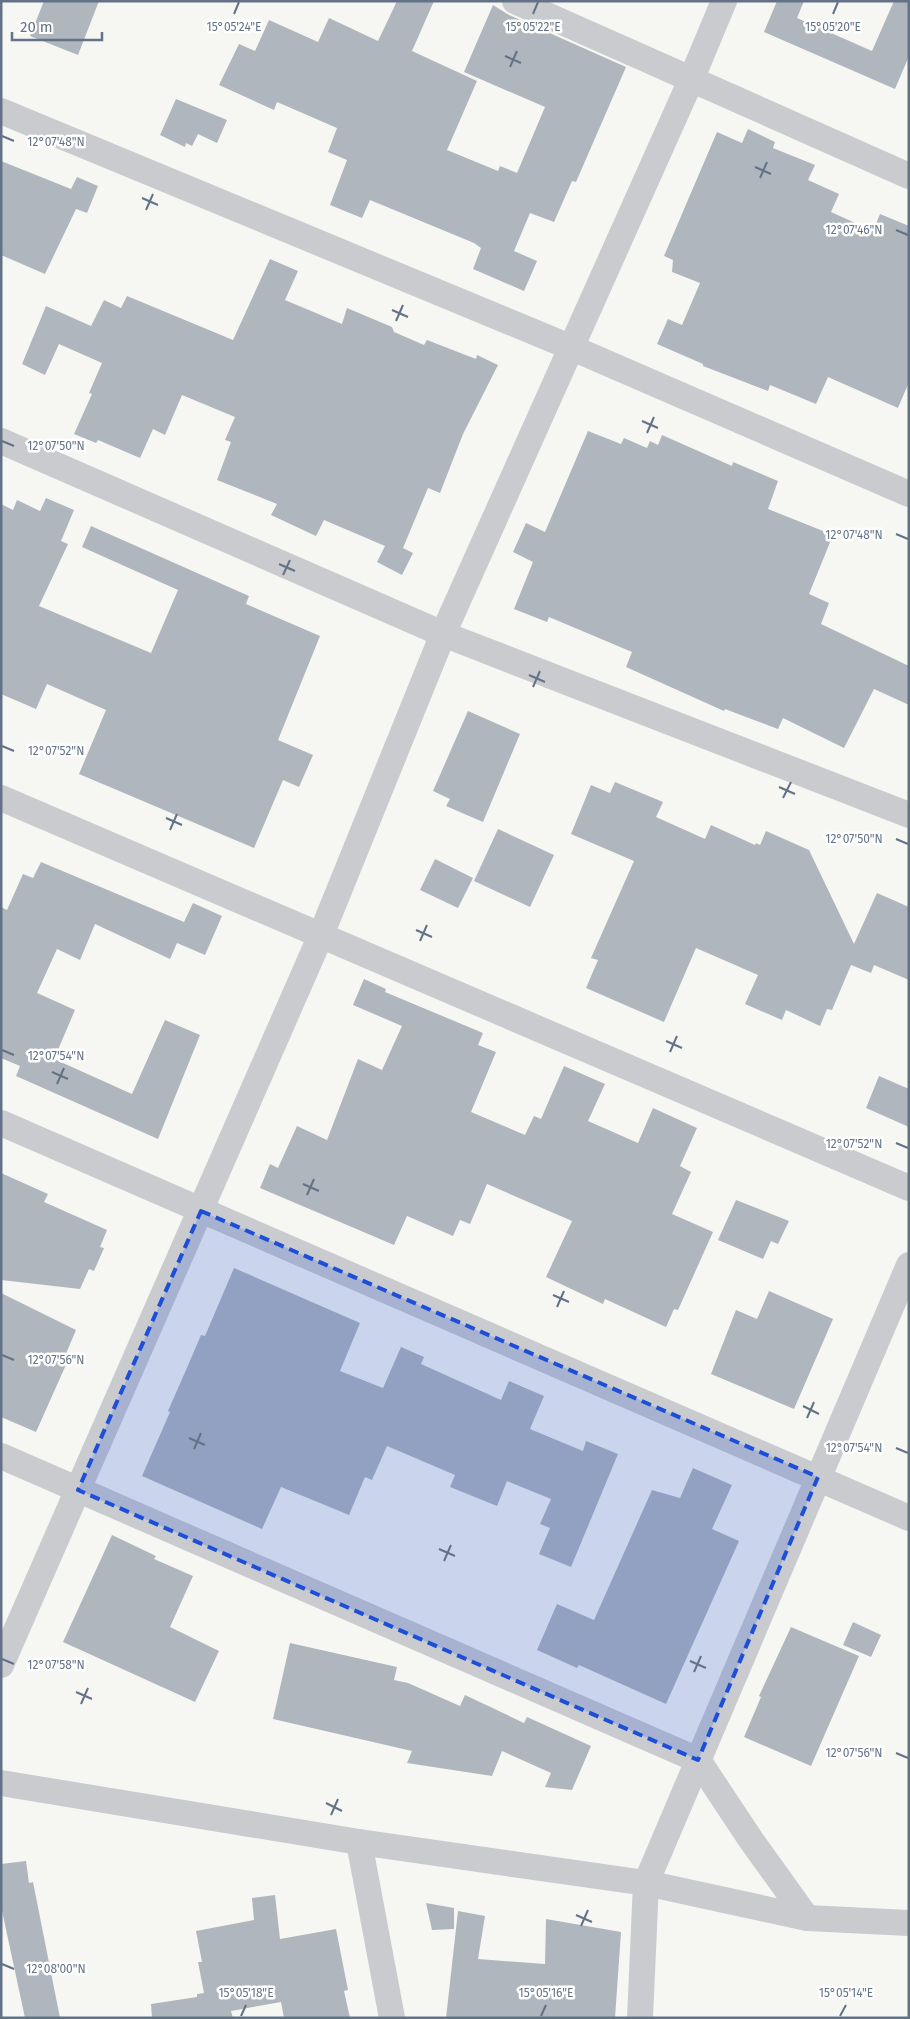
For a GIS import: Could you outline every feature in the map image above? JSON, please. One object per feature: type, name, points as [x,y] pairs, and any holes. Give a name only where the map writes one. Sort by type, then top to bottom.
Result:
[{"type":"street","points":[[515,1],[909,176]]},
{"type":"street","points":[[1,1665],[321,935],[442,634],[691,80],[724,1]]},
{"type":"street","points":[[1,111],[570,347],[909,494]]},
{"type":"street","points":[[1,441],[442,634],[909,815]]},
{"type":"street","points":[[1,798],[909,1188]]},
{"type":"street","points":[[1,1123],[909,1518]]},
{"type":"street","points":[[640,2018],[646,1883],[909,1265]]},
{"type":"street","points":[[1,1456],[698,1760],[751,1840],[807,1918]]},
{"type":"street","points":[[880,1505],[909,1499]]},
{"type":"street","points":[[1,1783],[359,1842],[646,1883],[807,1918],[909,1923]]},
{"type":"street","points":[[359,1842],[392,2018]]},
{"type":"highlighted area","points":[[201,1211],[818,1477],[698,1760],[78,1490]]},
{"type":"building","points":[[44,1],[99,1],[78,55],[30,36]]},
{"type":"building","points":[[397,1],[434,1],[412,51],[477,81],[447,150],[498,171],[500,166],[517,173],[545,107],[464,72],[493,5],[509,15],[626,67],[576,182],[572,181],[554,222],[530,213],[514,251],[537,261],[524,291],[473,269],[481,248],[474,243],[370,200],[362,218],[330,205],[347,160],[328,152],[337,128],[277,102],[274,110],[219,85],[239,44],[255,51],[269,20],[318,42],[329,18],[378,41]]},
{"type":"building","points":[[777,1],[804,1],[797,18],[872,51],[894,1],[909,1],[909,56],[895,89],[764,32]]},
{"type":"building","points":[[176,99],[227,120],[217,143],[198,134],[192,146],[186,143],[185,147],[160,135]]},
{"type":"building","points":[[748,129],[775,142],[773,148],[815,165],[808,180],[839,194],[831,212],[873,231],[880,214],[909,226],[909,382],[898,408],[828,377],[816,404],[770,385],[768,391],[703,366],[703,364],[657,344],[668,319],[682,325],[700,283],[672,272],[673,260],[664,256],[717,132],[742,143]]},
{"type":"building","points":[[1,161],[71,189],[77,177],[98,186],[87,213],[76,209],[45,274],[1,255]]},
{"type":"building","points":[[270,259],[298,271],[285,300],[342,324],[347,308],[392,327],[394,332],[424,345],[427,340],[476,359],[477,355],[498,365],[463,434],[440,493],[428,488],[403,548],[413,553],[402,575],[377,562],[385,546],[324,520],[316,536],[271,515],[277,504],[217,480],[231,442],[225,440],[235,417],[182,395],[165,435],[153,429],[140,458],[98,440],[96,443],[74,434],[92,394],[89,393],[102,363],[59,344],[45,375],[22,364],[46,306],[91,326],[104,300],[121,308],[127,296],[233,340]]},
{"type":"building","points":[[588,431],[621,444],[624,438],[647,448],[650,441],[658,445],[662,435],[732,466],[733,462],[778,481],[768,509],[833,535],[809,594],[829,603],[821,624],[909,666],[909,705],[874,689],[844,748],[783,718],[778,729],[725,709],[724,711],[626,667],[632,652],[549,617],[547,622],[514,609],[533,562],[513,552],[526,523],[545,532]]},
{"type":"building","points":[[46,498],[74,510],[61,541],[68,544],[39,606],[151,653],[178,590],[82,547],[91,526],[249,596],[246,604],[320,636],[278,740],[313,755],[299,787],[283,780],[254,848],[79,774],[106,710],[47,684],[36,709],[1,694],[1,504],[13,510],[17,500],[40,511]]},
{"type":"building","points":[[468,711],[520,734],[483,822],[446,806],[450,799],[433,791]]},
{"type":"building","points":[[615,782],[663,802],[656,817],[705,839],[711,825],[755,845],[756,843],[760,845],[766,831],[809,850],[854,944],[877,893],[909,907],[909,980],[874,965],[871,973],[851,965],[832,1010],[827,1009],[820,1026],[786,1010],[782,1020],[745,1004],[758,975],[696,948],[664,1022],[586,988],[598,960],[591,958],[634,861],[571,834],[591,785],[610,793]]},
{"type":"building","points":[[498,829],[554,855],[530,907],[474,881]]},
{"type":"building","points":[[435,859],[473,878],[458,908],[420,890]]},
{"type":"building","points":[[41,862],[184,922],[193,903],[222,916],[205,955],[177,943],[170,959],[95,924],[80,960],[57,949],[37,993],[75,1010],[54,1059],[132,1094],[165,1020],[200,1035],[158,1139],[16,1076],[20,1066],[1,1058],[1,907],[7,910],[23,874],[33,878]]},
{"type":"building","points":[[364,979],[386,989],[385,992],[483,1033],[478,1045],[496,1052],[471,1112],[525,1135],[534,1116],[541,1119],[564,1066],[605,1084],[588,1121],[638,1143],[653,1108],[697,1128],[680,1166],[691,1172],[672,1214],[713,1232],[678,1310],[674,1309],[666,1327],[605,1299],[603,1304],[546,1277],[572,1221],[487,1184],[470,1224],[460,1220],[453,1236],[407,1216],[394,1245],[260,1188],[270,1164],[278,1168],[297,1126],[327,1140],[358,1059],[382,1070],[402,1026],[353,1005]]},
{"type":"building","points":[[879,1076],[909,1089],[909,1127],[866,1108]]},
{"type":"building","points":[[1,1173],[48,1194],[44,1202],[107,1230],[100,1247],[104,1248],[94,1271],[89,1269],[80,1289],[1,1280]]},
{"type":"building","points":[[736,1200],[789,1221],[778,1244],[771,1241],[763,1259],[718,1240]]},
{"type":"building","points":[[234,1268],[360,1323],[340,1371],[383,1388],[401,1347],[424,1357],[421,1364],[501,1400],[509,1381],[544,1396],[530,1429],[583,1451],[586,1441],[618,1454],[571,1567],[539,1554],[550,1528],[540,1524],[551,1499],[507,1481],[497,1506],[450,1487],[455,1475],[387,1446],[372,1480],[365,1477],[349,1515],[281,1487],[262,1529],[142,1476],[201,1335],[205,1336]]},
{"type":"building","points":[[769,1291],[833,1319],[794,1409],[711,1374],[736,1310],[757,1319]]},
{"type":"building","points":[[1,1293],[76,1330],[65,1356],[69,1358],[36,1432],[1,1417]]},
{"type":"building","points":[[693,1468],[732,1485],[712,1529],[739,1541],[666,1704],[579,1665],[577,1668],[537,1650],[557,1604],[594,1620],[652,1490],[680,1498]]},
{"type":"building","points":[[112,1535],[156,1556],[154,1559],[193,1576],[170,1627],[219,1651],[195,1702],[63,1642]]},
{"type":"building","points":[[853,1622],[881,1635],[871,1657],[843,1645]]},
{"type":"building","points":[[791,1627],[859,1656],[811,1766],[744,1737],[761,1697],[759,1696]]},
{"type":"building","points":[[290,1643],[397,1667],[394,1680],[408,1683],[460,1706],[465,1695],[524,1723],[527,1717],[591,1746],[572,1790],[545,1787],[551,1773],[502,1751],[492,1776],[407,1763],[412,1751],[273,1719]]},
{"type":"building","points":[[26,1861],[29,1883],[33,1882],[60,2018],[25,2018],[1,1906],[1,1864]]},
{"type":"building","points":[[275,1895],[280,1939],[336,1929],[348,1990],[344,1991],[350,2018],[284,2018],[281,2002],[231,2011],[233,2018],[152,2018],[151,2004],[197,1997],[197,1994],[204,1993],[198,1962],[202,1962],[196,1931],[254,1920],[252,1898]]},
{"type":"building","points":[[426,1903],[454,1908],[454,1929],[432,1930]]},
{"type":"building","points":[[458,1911],[485,1916],[478,1959],[545,1964],[546,1919],[621,1932],[615,2018],[446,2018]]}]
